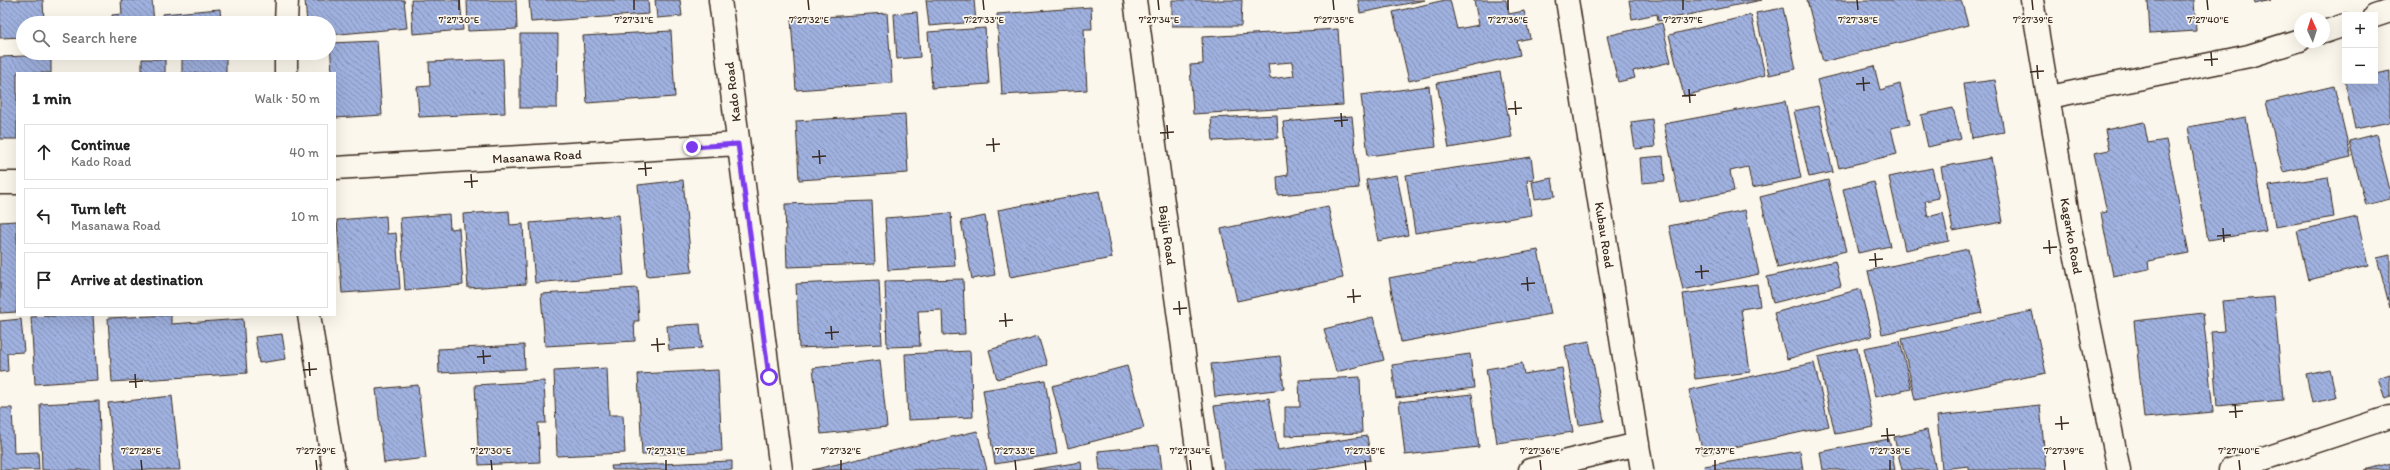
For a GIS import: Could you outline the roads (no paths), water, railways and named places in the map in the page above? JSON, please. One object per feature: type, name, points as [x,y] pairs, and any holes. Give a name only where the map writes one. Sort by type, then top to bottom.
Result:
[{"type":"street","points":[[286,0],[286,16]]},
{"type":"street","name":"Kado Road","points":[[720,0],[781,470]]},
{"type":"street","name":"Bajju Road","points":[[1135,0],[1200,470]]},
{"type":"street","name":"Kubau Road","points":[[1567,0],[1642,470]]},
{"type":"street","name":"Kagarko Road","points":[[2032,0],[2050,97],[2070,228],[2119,470]]},
{"type":"street","points":[[2378,15],[2390,11]]},
{"type":"street","points":[[2330,30],[2342,27]]},
{"type":"street","points":[[2050,97],[2249,56],[2294,42]]},
{"type":"street","points":[[286,60],[286,72]]},
{"type":"street","name":"Masanawa Road","points":[[336,168],[738,144]]},
{"type":"street","points":[[0,183],[16,183]]},
{"type":"street","points":[[309,316],[334,470]]},
{"type":"street","points":[[2230,470],[2390,417]]},
{"type":"street","points":[[1530,470],[1638,444]]}]
